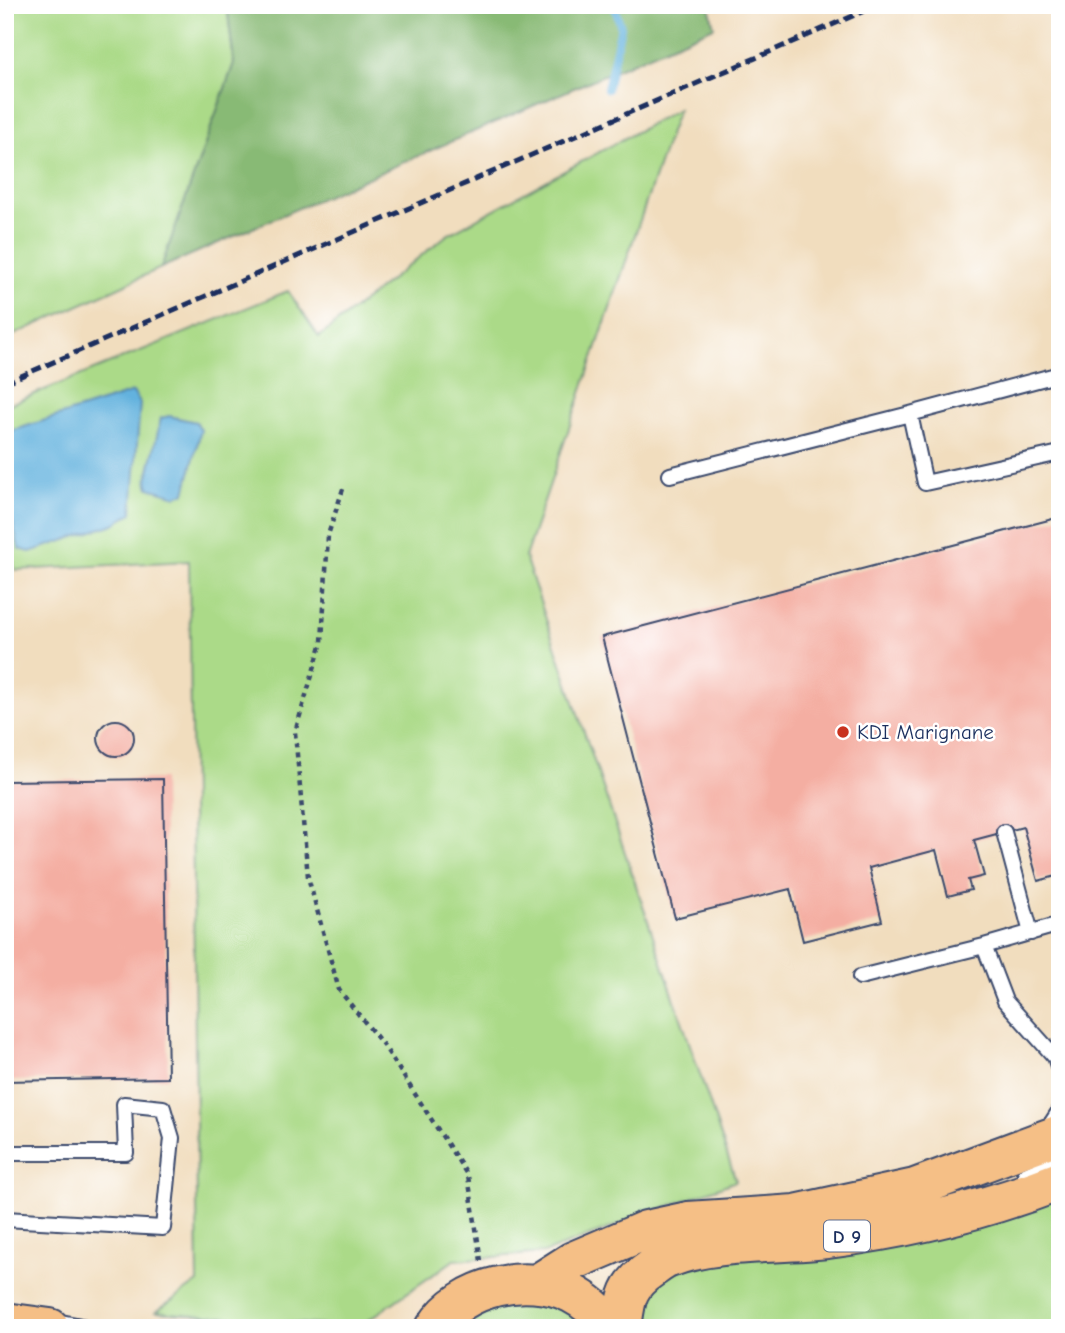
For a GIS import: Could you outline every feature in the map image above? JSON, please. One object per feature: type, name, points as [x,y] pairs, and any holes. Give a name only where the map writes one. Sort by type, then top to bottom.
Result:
[{"type":"main road","name":"D 9","points":[[537,1284],[573,1261],[646,1230],[688,1221],[809,1211],[1032,1161]]},
{"type":"main road","name":"D 9","points":[[622,1328],[625,1305],[635,1280],[667,1258],[702,1249],[827,1239],[919,1225],[1011,1200],[1060,1181]]},
{"type":"main road","points":[[434,1326],[460,1303],[487,1289],[512,1284],[537,1284],[571,1293],[599,1312],[612,1328]]},
{"type":"main road","points":[[5,1322],[50,1328]]},
{"type":"lane","points":[[670,475],[1060,374]]},
{"type":"lane","points":[[910,414],[925,484],[1060,453]]},
{"type":"lane","points":[[1004,832],[1031,933]]},
{"type":"lane","points":[[860,976],[985,946],[1060,924]]},
{"type":"lane","points":[[985,946],[1005,1001],[1057,1060],[1060,1072]]},
{"type":"lane","points":[[5,1153],[126,1153],[124,1104],[163,1108],[172,1138],[163,1228],[5,1219]]},
{"type":"lane","points":[[919,1225],[1032,1161],[1060,1107]]},
{"type":"lane","points":[[5,1311],[90,1328]]},
{"type":"path","points":[[343,489],[328,535],[322,642],[295,732],[308,877],[339,990],[384,1046],[468,1176],[487,1289]]},
{"type":"green space","points":[[5,5],[227,5],[234,63],[161,268],[5,339]]},
{"type":"green space","points":[[227,5],[709,5],[714,27],[161,268],[234,63]]},
{"type":"green space","points":[[678,109],[525,557],[736,1181],[544,1253],[454,1260],[357,1328],[156,1312],[198,1282],[189,561],[15,570],[5,531],[5,406],[288,291],[319,337],[447,235]]},
{"type":"green space","points":[[1060,1193],[1060,1328],[642,1328],[639,1308],[642,1301],[652,1288],[675,1270]]},
{"type":"green space","points":[[492,1302],[531,1302],[554,1306],[565,1311],[586,1328],[453,1328]]},
{"type":"water","points":[[133,392],[140,403],[132,513],[114,524],[30,552],[19,549],[5,490],[5,433]]},
{"type":"water","points":[[169,416],[196,422],[201,430],[185,493],[176,496],[149,488],[147,480],[161,418]]},
{"type":"building","name":"KDI Marignane","points":[[1060,517],[1060,875],[1038,881],[1023,827],[974,840],[984,876],[968,880],[971,890],[948,896],[936,850],[869,868],[882,921],[803,941],[790,889],[675,918],[602,637]]},
{"type":"building","points":[[116,720],[129,725],[134,738],[129,751],[116,756],[103,751],[98,738],[103,725]]},
{"type":"building","points":[[163,779],[168,1078],[5,1081],[5,781]]},
{"type":"waterway","points":[[607,89],[621,27],[614,5]]},
{"type":"railway","points":[[5,383],[878,5]]},
{"type":"place","name":"KDI Marignane","points":[[843,732]]}]
